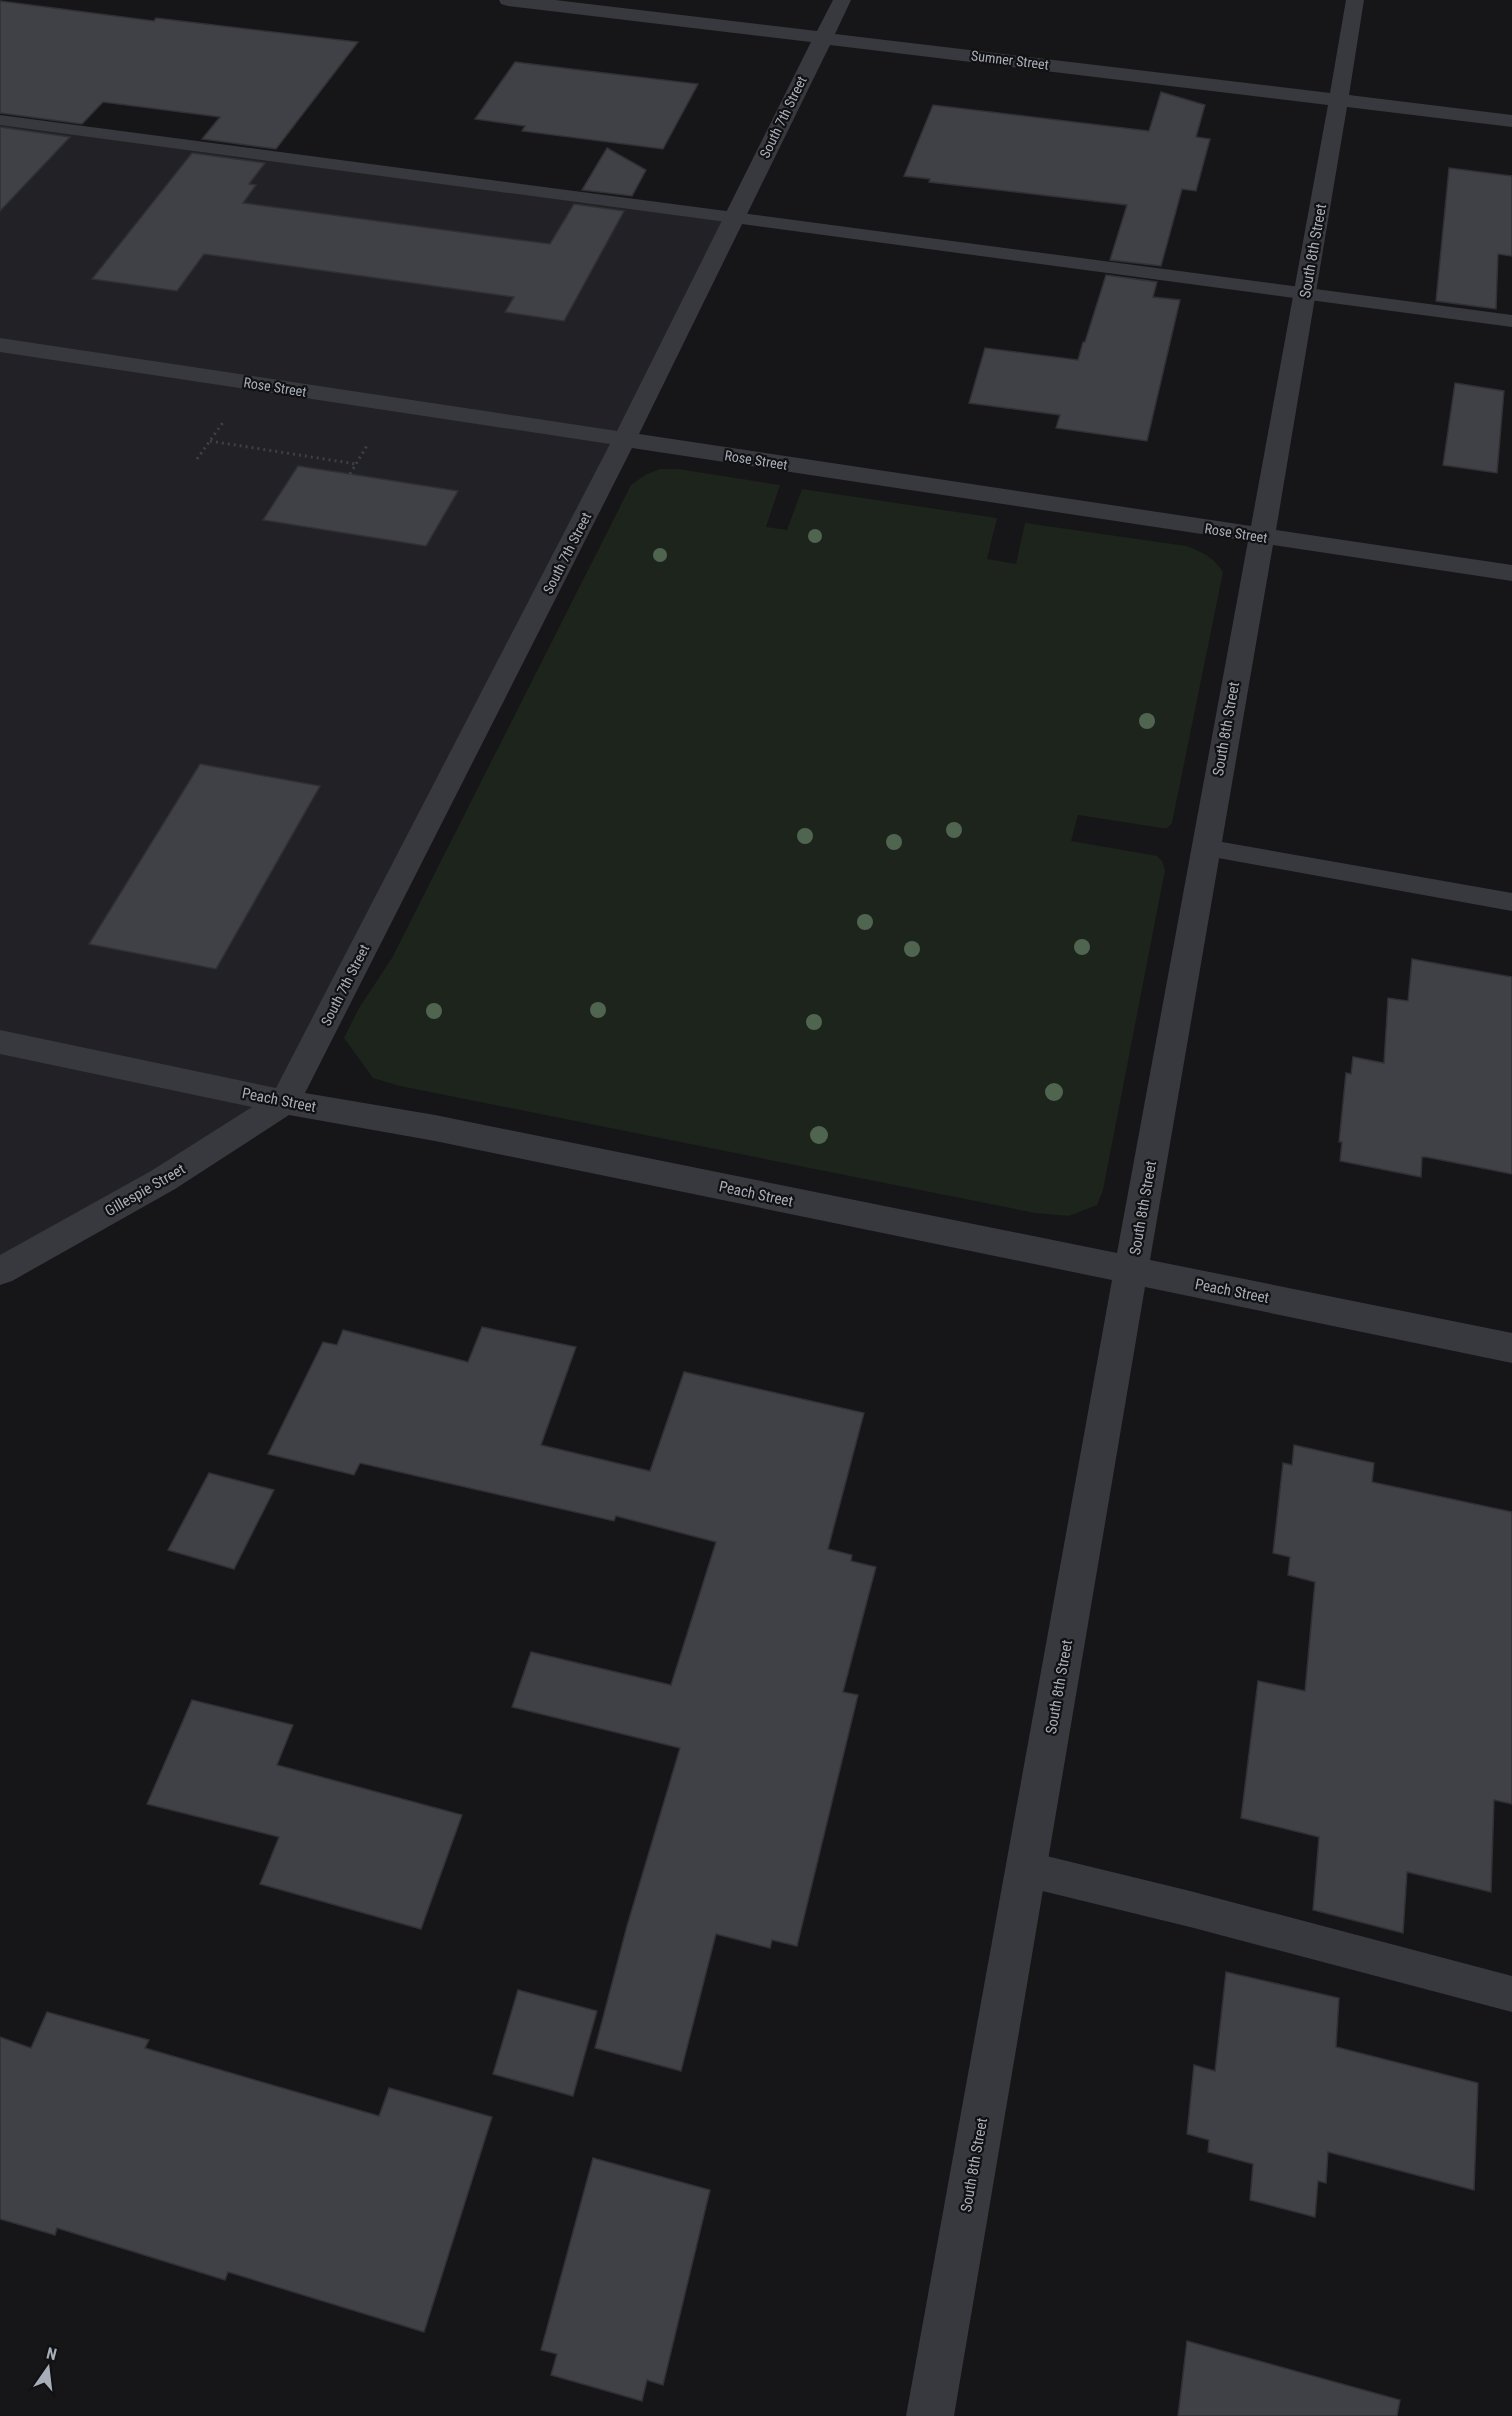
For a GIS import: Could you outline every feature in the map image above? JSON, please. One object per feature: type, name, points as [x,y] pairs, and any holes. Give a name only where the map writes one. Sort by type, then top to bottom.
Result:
[{"type":"street","name":"Sumner Street","points":[[508,0],[1512,121]]},
{"type":"street","name":"South 7th Street","points":[[285,1102],[624,441],[842,0]]},
{"type":"street","name":"South 8th Street","points":[[930,2416],[1132,1271],[1204,848],[1262,536],[1355,0]]},
{"type":"street","name":"Rose Street","points":[[0,345],[624,441],[1512,573]]},
{"type":"street","name":"Peach Street","points":[[0,1042],[285,1102],[435,1128],[1512,1348]]},
{"type":"street","name":"Gillespie Street","points":[[0,1271],[163,1180],[285,1102]]},
{"type":"lane","points":[[0,120],[1512,321]]},
{"type":"lane","points":[[1204,848],[1512,902]]},
{"type":"lane","points":[[1026,1869],[1190,1909],[1512,1994]]},
{"type":"path","points":[[197,459],[226,418]]},
{"type":"path","points":[[210,441],[356,464]]},
{"type":"shaded area","points":[[0,120],[734,218],[285,1102],[0,1271]]},
{"type":"shaded area","points":[[660,469],[678,469],[780,485],[766,527],[787,530],[802,489],[997,518],[987,559],[1016,564],[1025,523],[1186,546],[1207,556],[1223,572],[1172,823],[1167,828],[1162,828],[1078,815],[1071,841],[1157,856],[1162,861],[1165,870],[1103,1190],[1097,1205],[1069,1216],[1035,1213],[400,1086],[373,1078],[344,1038],[359,1008],[392,958],[631,485],[645,475]]},
{"type":"building","points":[[0,1],[154,21],[156,18],[358,42],[276,149],[202,139],[220,117],[103,102],[82,124],[0,113]]},
{"type":"building","points":[[515,62],[698,84],[663,149],[522,131],[525,126],[475,119]]},
{"type":"building","points":[[1161,92],[1205,105],[1196,137],[1210,139],[1196,191],[1182,189],[1161,266],[1110,260],[1127,205],[929,182],[930,179],[904,176],[933,105],[1149,131]]},
{"type":"building","points":[[0,127],[70,137],[0,211]]},
{"type":"building","points":[[607,148],[646,170],[632,196],[582,190]]},
{"type":"building","points":[[192,153],[265,163],[249,184],[256,185],[243,203],[550,244],[574,204],[624,211],[564,321],[505,312],[514,297],[204,254],[177,291],[92,279]]},
{"type":"building","points":[[1449,168],[1512,176],[1512,256],[1498,254],[1496,309],[1436,301]]},
{"type":"building","points":[[1106,275],[1157,282],[1153,297],[1180,300],[1147,441],[1056,428],[1060,415],[969,403],[985,348],[1078,360]]},
{"type":"building","points":[[1455,383],[1504,391],[1497,473],[1443,465]]},
{"type":"building","points":[[298,466],[458,491],[426,546],[263,520]]},
{"type":"building","points":[[200,764],[320,786],[216,969],[89,944]]},
{"type":"building","points":[[1412,959],[1512,977],[1512,1174],[1426,1157],[1422,1157],[1421,1177],[1340,1161],[1342,1142],[1339,1142],[1346,1073],[1351,1074],[1353,1057],[1384,1063],[1388,998],[1408,1001]]},
{"type":"building","points":[[482,1327],[576,1347],[541,1445],[650,1471],[684,1372],[864,1413],[828,1549],[852,1555],[851,1561],[876,1567],[843,1692],[858,1695],[797,1946],[772,1940],[770,1948],[716,1934],[681,2071],[595,2048],[627,1926],[680,1748],[512,1707],[531,1652],[671,1685],[716,1542],[616,1516],[614,1521],[360,1463],[354,1475],[268,1454],[323,1342],[337,1345],[343,1330],[468,1362]]},
{"type":"building","points":[[1294,1445],[1374,1463],[1372,1482],[1512,1512],[1512,1804],[1494,1800],[1491,1892],[1407,1872],[1403,1933],[1313,1910],[1319,1837],[1241,1818],[1258,1681],[1305,1691],[1315,1582],[1288,1575],[1290,1557],[1273,1553],[1283,1463],[1292,1465]]},
{"type":"building","points":[[209,1473],[274,1490],[234,1569],[168,1550]]},
{"type":"building","points":[[192,1700],[293,1725],[277,1765],[462,1815],[421,1929],[260,1884],[279,1837],[147,1804]]},
{"type":"building","points":[[1226,1972],[1339,1998],[1336,2047],[1478,2083],[1474,2190],[1328,2152],[1326,2183],[1318,2181],[1315,2217],[1250,2200],[1253,2164],[1208,2152],[1209,2140],[1187,2134],[1194,2065],[1215,2071]]},
{"type":"building","points":[[518,1990],[597,2011],[573,2096],[493,2074]]},
{"type":"building","points":[[47,2012],[149,2040],[145,2048],[379,2116],[389,2088],[492,2117],[424,2332],[228,2272],[225,2280],[57,2228],[55,2235],[0,2219],[0,2037],[31,2048]]},
{"type":"building","points":[[593,2158],[710,2190],[663,2385],[647,2380],[642,2401],[551,2375],[557,2354],[541,2350]]},
{"type":"building","points":[[1187,2341],[1400,2400],[1397,2416],[1178,2416]]}]
